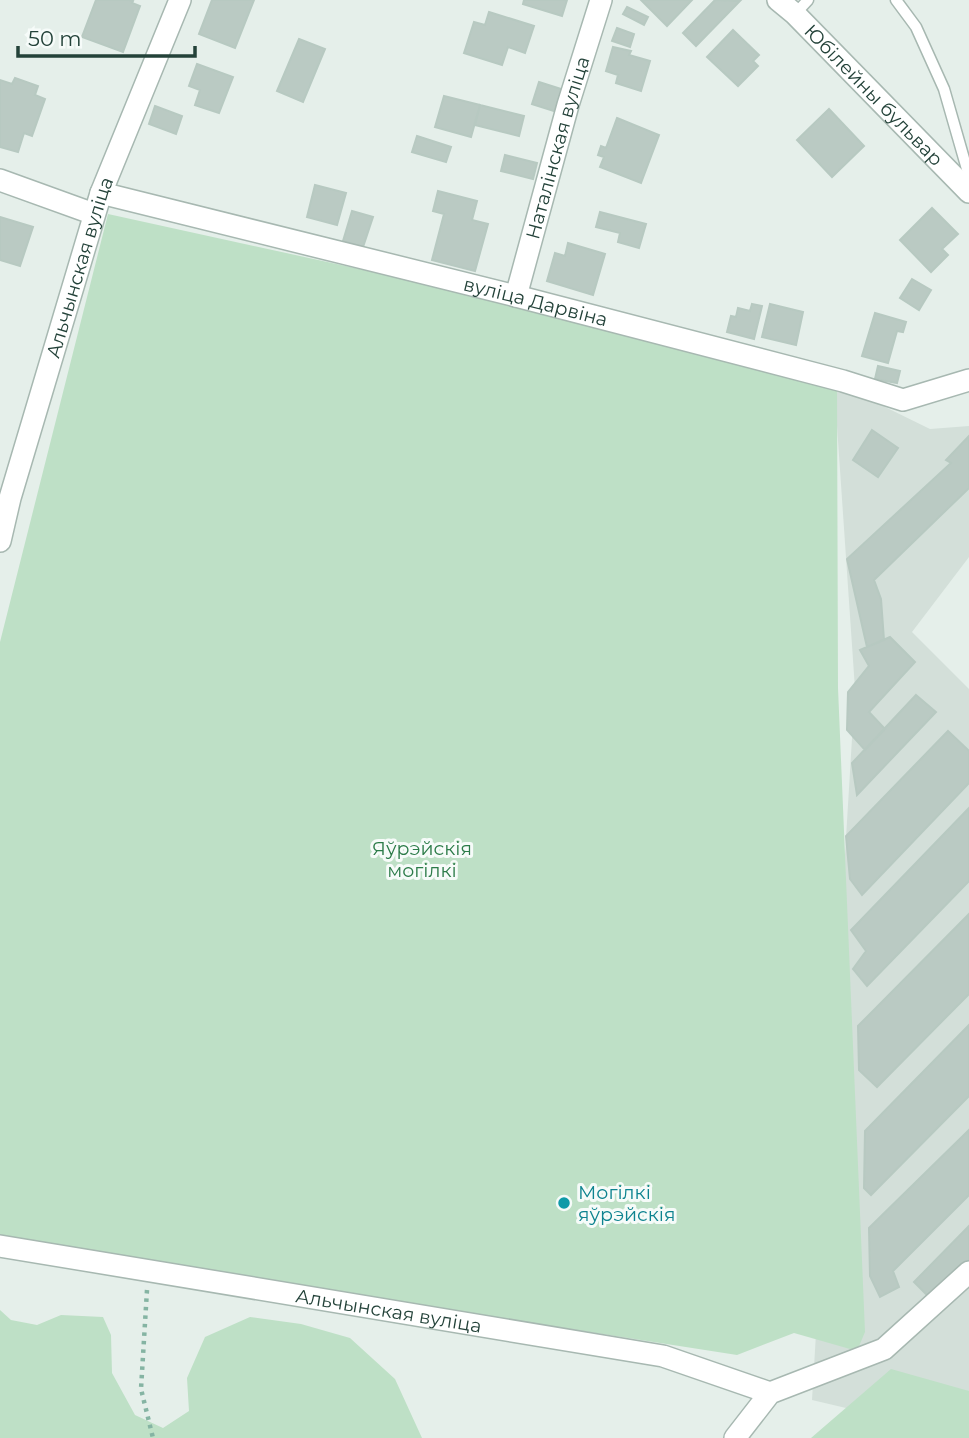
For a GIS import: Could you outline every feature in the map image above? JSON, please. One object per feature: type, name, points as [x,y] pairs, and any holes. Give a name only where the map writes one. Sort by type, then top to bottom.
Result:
[{"type":"street","name":"Альчынская вуліца","points":[[0,541],[5,496],[97,203],[180,0]]},
{"type":"street","name":"Наталінская вуліца","points":[[516,296],[568,105],[601,0]]},
{"type":"street","name":"Юбілейны бульвар","points":[[778,0],[801,5],[969,192]]},
{"type":"street","name":"вуліца Дарвіна","points":[[0,180],[516,296],[843,381],[903,400],[969,380]]},
{"type":"street","name":"Альчынская вуліца","points":[[0,1246],[663,1356],[771,1393]]},
{"type":"street","points":[[735,1438],[771,1393],[884,1349],[969,1272]]},
{"type":"lane","points":[[896,0],[916,27],[944,89],[969,176]]},
{"type":"path","points":[[148,1271],[141,1390],[153,1438]]},
{"type":"shaded area","points":[[834,382],[930,429],[969,426],[969,557],[912,632],[969,689],[969,1437],[812,1400],[855,689]]},
{"type":"green space","name":"Яўрэйскія могілкі","points":[[108,214],[501,300],[837,382],[838,688],[865,1332],[857,1351],[794,1333],[737,1355],[0,1238],[0,642]]},
{"type":"green space","points":[[0,1310],[11,1320],[37,1325],[61,1315],[103,1317],[111,1335],[112,1373],[135,1415],[163,1428],[189,1411],[187,1378],[205,1337],[250,1317],[301,1324],[350,1338],[395,1379],[422,1438],[0,1438]]},
{"type":"green space","points":[[891,1369],[969,1391],[969,1438],[811,1438]]},
{"type":"building","points":[[96,0],[129,0],[140,6],[123,52],[82,37]]},
{"type":"building","points":[[212,0],[254,0],[235,48],[199,34]]},
{"type":"building","points":[[524,0],[567,0],[562,16],[523,4]]},
{"type":"building","points":[[641,0],[692,0],[667,26]]},
{"type":"building","points":[[715,0],[740,1],[696,46],[683,33]]},
{"type":"building","points":[[627,7],[648,17],[644,25],[623,14]]},
{"type":"building","points":[[489,12],[534,26],[525,53],[508,47],[502,65],[464,53],[474,22],[485,25]]},
{"type":"building","points":[[617,28],[634,34],[630,47],[612,41]]},
{"type":"building","points":[[733,30],[759,55],[753,61],[758,66],[738,86],[707,57]]},
{"type":"building","points":[[299,39],[325,49],[303,102],[277,91]]},
{"type":"building","points":[[613,47],[631,51],[629,55],[650,61],[641,91],[616,83],[618,75],[606,71]]},
{"type":"building","points":[[197,64],[233,77],[219,113],[195,105],[200,90],[189,86]]},
{"type":"building","points":[[15,78],[38,86],[35,95],[45,99],[32,136],[24,133],[18,152],[0,147],[0,80],[12,84]]},
{"type":"building","points":[[539,82],[564,90],[557,112],[532,104]]},
{"type":"building","points":[[444,96],[480,105],[471,137],[435,127]]},
{"type":"building","points":[[480,105],[524,116],[519,136],[475,125]]},
{"type":"building","points":[[155,106],[182,116],[176,134],[149,124]]},
{"type":"building","points":[[829,109],[864,146],[832,177],[797,140]]},
{"type":"building","points":[[617,118],[659,135],[641,183],[600,167],[604,157],[598,155],[601,146],[606,148]]},
{"type":"building","points":[[417,136],[451,147],[446,162],[412,152]]},
{"type":"building","points":[[505,155],[537,163],[533,179],[501,171]]},
{"type":"building","points":[[315,185],[346,193],[337,225],[307,217]]},
{"type":"building","points":[[438,191],[477,201],[472,220],[488,224],[475,271],[432,260],[444,214],[433,211]]},
{"type":"building","points":[[932,208],[958,234],[942,249],[948,255],[931,272],[900,240]]},
{"type":"building","points":[[352,211],[373,217],[363,247],[343,241]]},
{"type":"building","points":[[600,212],[646,224],[639,248],[618,242],[620,233],[596,227]]},
{"type":"building","points":[[0,217],[33,227],[20,266],[0,260]]},
{"type":"building","points":[[568,243],[605,254],[593,295],[547,281],[555,253],[565,256]]},
{"type":"building","points":[[912,279],[931,290],[919,310],[900,298]]},
{"type":"building","points":[[752,304],[762,306],[754,339],[727,332],[731,316],[736,317],[738,308],[750,311]]},
{"type":"building","points":[[770,304],[803,312],[796,345],[762,337]]},
{"type":"building","points":[[875,313],[906,322],[903,332],[897,331],[888,363],[862,356]]},
{"type":"building","points":[[878,366],[900,371],[897,383],[875,379]]},
{"type":"building","points":[[872,430],[898,448],[878,477],[853,460]]},
{"type":"building","points":[[969,436],[969,488],[874,580],[881,599],[884,640],[867,647],[847,559],[951,463],[946,460]]},
{"type":"building","points":[[890,637],[915,662],[869,712],[885,729],[865,750],[847,730],[848,692],[869,666],[860,650]]},
{"type":"building","points":[[916,695],[936,712],[857,795],[852,763]]},
{"type":"building","points":[[948,731],[969,751],[969,783],[862,895],[850,879],[846,836]]},
{"type":"building","points":[[969,808],[969,881],[867,986],[853,969],[866,951],[851,930]]},
{"type":"building","points":[[969,914],[969,994],[877,1087],[859,1070],[858,1026]]},
{"type":"building","points":[[969,1025],[969,1096],[871,1195],[864,1188],[865,1131]]},
{"type":"building","points":[[969,1130],[969,1195],[893,1271],[899,1287],[880,1297],[870,1276],[869,1228]]},
{"type":"building","points":[[969,1226],[969,1260],[930,1298],[914,1282]]},
{"type":"place","name":"Могілкі яўрэйскія","points":[[564,1203]]}]
